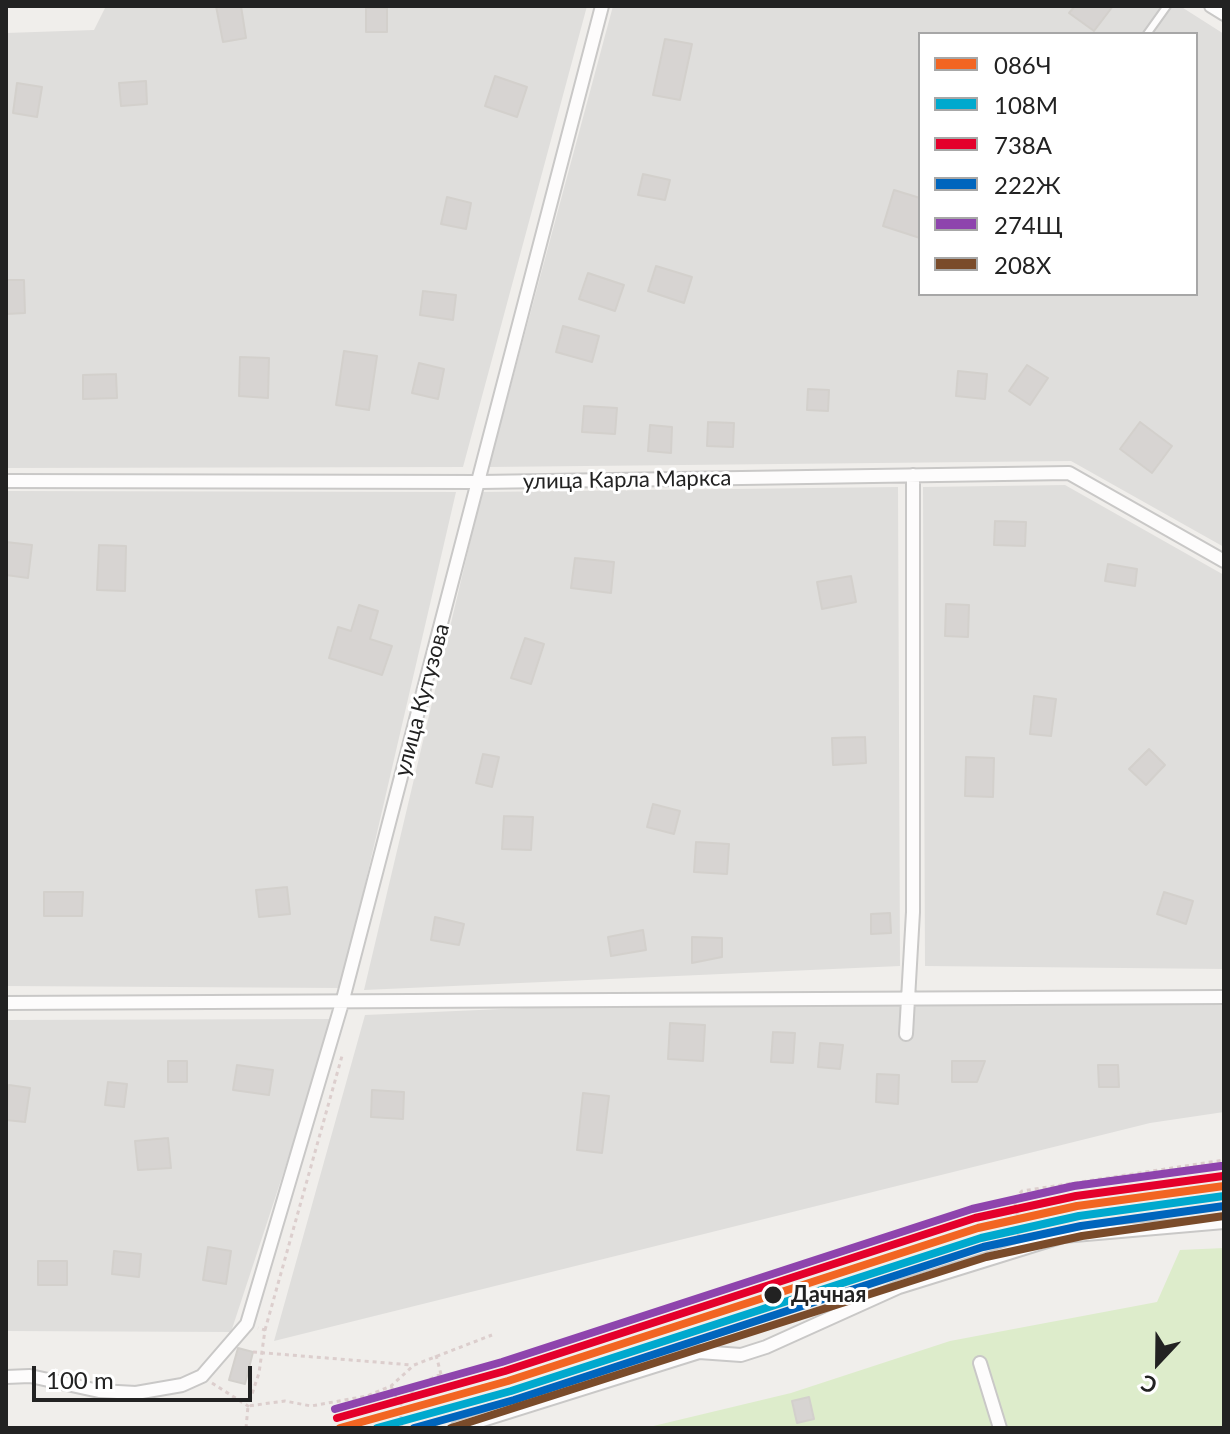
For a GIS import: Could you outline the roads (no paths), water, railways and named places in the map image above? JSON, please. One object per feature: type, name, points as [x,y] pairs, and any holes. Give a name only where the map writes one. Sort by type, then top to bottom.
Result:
[{"type":"street","name":"улица Кутузова","points":[[6,1377],[30,1376],[99,1391],[136,1393],[182,1385],[202,1376],[247,1324],[342,1003],[602,6]]},
{"type":"street","points":[[1211,6],[1224,14]]},
{"type":"street","name":"улица Карла Маркса","points":[[6,481],[480,482],[1069,473],[1224,561]]},
{"type":"street","points":[[906,1034],[913,912],[913,475]]},
{"type":"street","points":[[6,1003],[342,1003],[909,996],[1224,997]]},
{"type":"street","points":[[466,1427],[675,1358],[699,1352],[741,1355],[766,1347],[899,1287],[1063,1236],[1224,1222]]},
{"type":"street","points":[[980,1363],[1000,1428]]},
{"type":"lane","points":[[1148,32],[1167,6]]},
{"type":"place","name":"Дачная","points":[[773,1295]]}]
